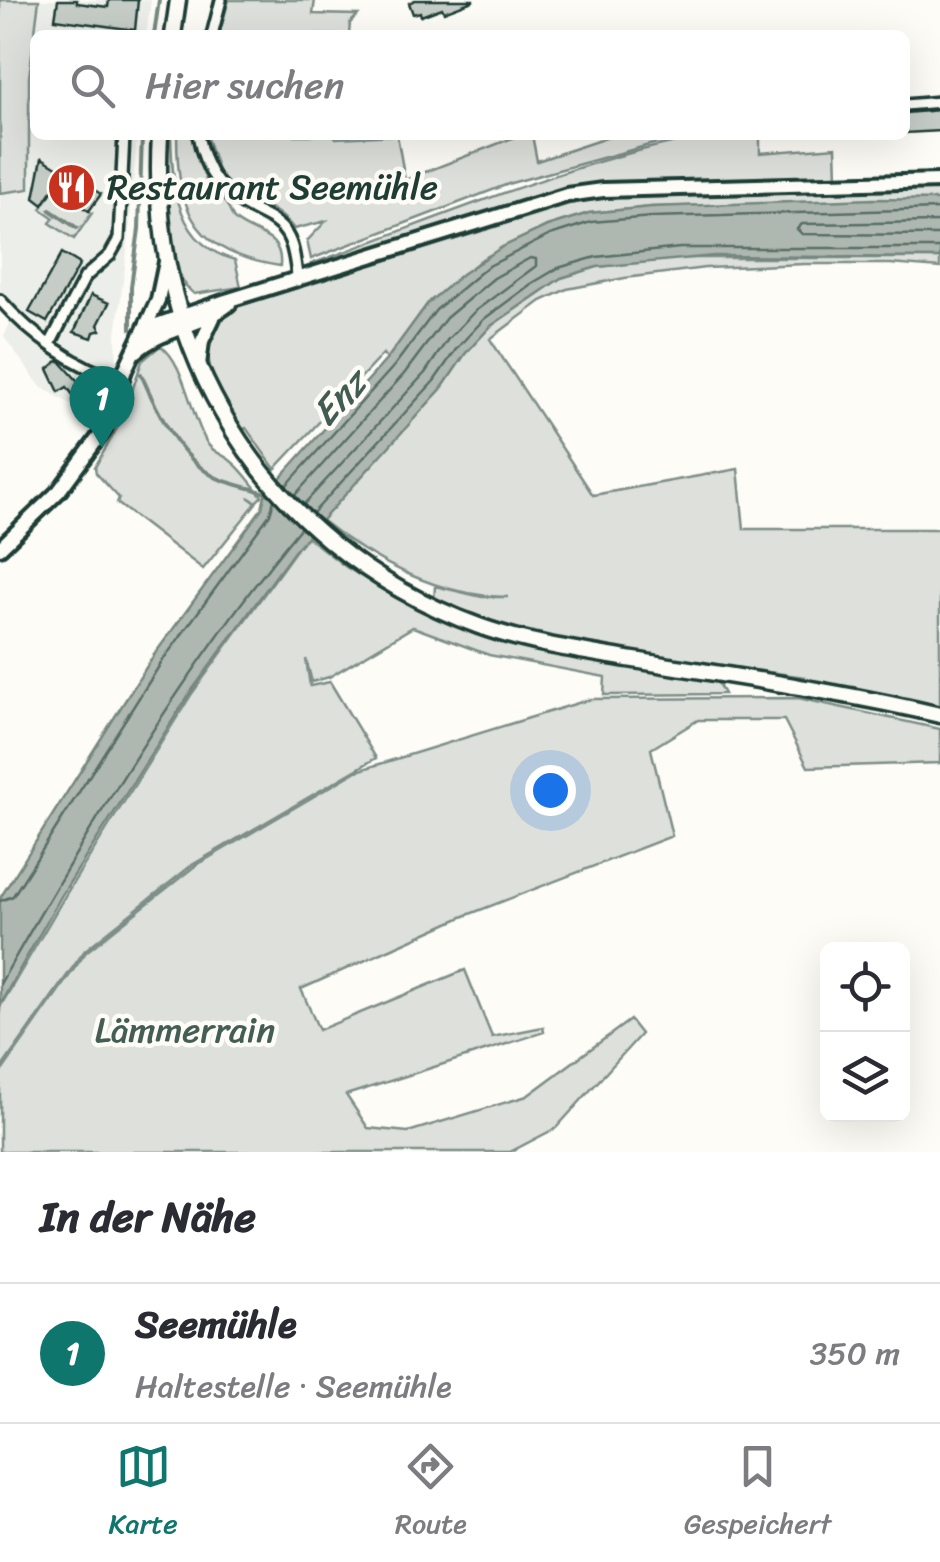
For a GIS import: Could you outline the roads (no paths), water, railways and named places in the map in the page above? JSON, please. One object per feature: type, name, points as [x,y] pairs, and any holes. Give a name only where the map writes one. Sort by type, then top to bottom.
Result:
[{"type":"main road","points":[[173,30],[178,0]]},
{"type":"main road","points":[[160,140],[160,200],[167,258],[182,322],[199,367],[235,434],[287,502],[352,558],[437,608],[523,639],[848,695],[940,715]]},
{"type":"street","points":[[213,30],[221,0]]},
{"type":"street","points":[[910,105],[940,102]]},
{"type":"street","points":[[50,344],[85,277],[110,255],[119,239],[124,140]]},
{"type":"street","points":[[199,140],[204,160],[221,188],[238,203],[274,221],[290,238],[298,281]]},
{"type":"street","points":[[141,335],[234,299],[583,192],[940,182]]},
{"type":"street","points":[[0,548],[59,491],[104,430],[160,294],[167,258]]},
{"type":"street","points":[[199,367],[203,336],[214,317],[234,299]]},
{"type":"street","points":[[0,300],[50,344],[92,370],[126,370]]},
{"type":"street","points":[[126,370],[147,343],[182,322],[214,317]]},
{"type":"water","points":[[873,199],[940,200],[940,258],[714,256],[597,267],[561,278],[491,326],[465,354],[442,388],[295,550],[190,693],[63,893],[0,1004],[0,898],[154,655],[262,508],[265,495],[387,359],[428,303],[502,247],[547,226],[589,213]]},
{"type":"waterway","points":[[155,30],[159,0]]},
{"type":"waterway","points":[[131,329],[142,140]]},
{"type":"waterway","points":[[50,210],[77,228]]},
{"type":"waterway","points":[[141,374],[162,417],[190,458],[215,477],[268,494]]},
{"type":"place","name":"Restaurant Seemühle","points":[[72,187]]},
{"type":"place","name":"Seemühle","points":[[102,448]]},
{"type":"water label","name":"Enz","points":[[339,398]]},
{"type":"park label","name":"Lämmerrain","points":[[185,1030]]}]
